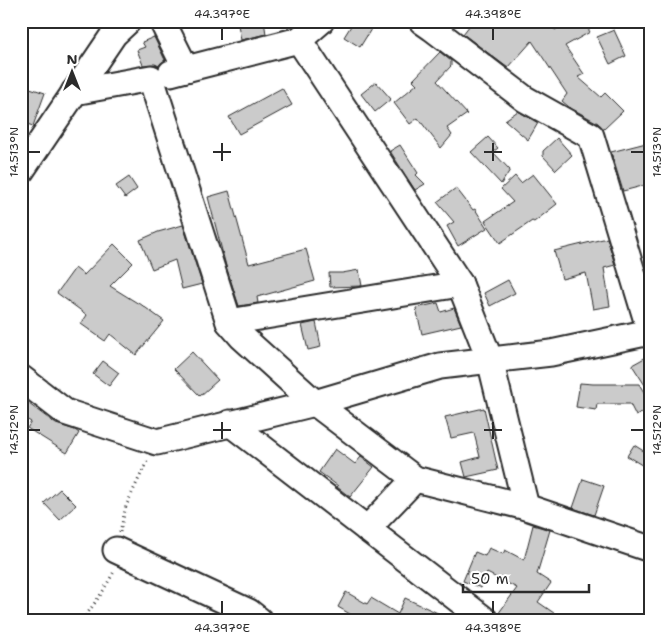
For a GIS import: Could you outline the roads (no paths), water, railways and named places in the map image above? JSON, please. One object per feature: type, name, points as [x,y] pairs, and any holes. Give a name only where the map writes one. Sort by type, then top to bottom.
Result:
[{"type":"street","points":[[21,171],[114,34],[128,21]]},
{"type":"street","points":[[162,21],[186,69]]},
{"type":"street","points":[[74,92],[151,78],[299,40],[321,21]]},
{"type":"street","points":[[21,378],[65,412],[157,442],[315,403],[440,366],[551,353],[650,332],[591,136],[526,99],[430,23]]},
{"type":"street","points":[[299,40],[460,284],[490,360],[526,507]]},
{"type":"street","points":[[151,78],[229,322],[242,337],[315,403],[415,479],[526,507],[650,549]]},
{"type":"street","points":[[229,322],[460,284]]},
{"type":"street","points":[[230,423],[485,620]]},
{"type":"street","points":[[367,529],[415,479]]},
{"type":"street","points":[[116,550],[249,612],[259,620]]}]
